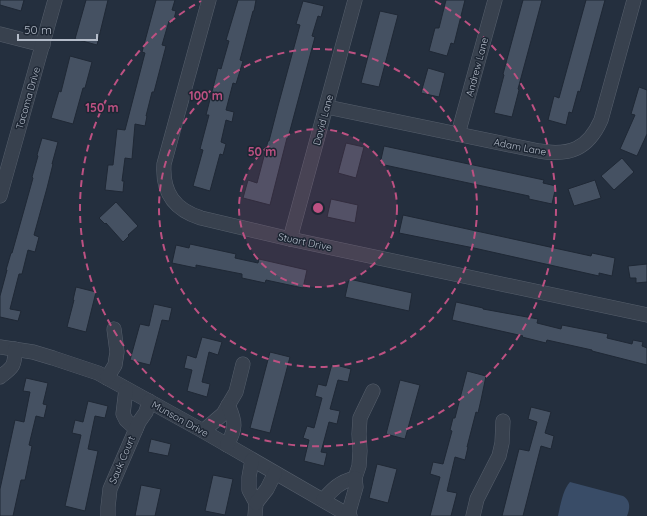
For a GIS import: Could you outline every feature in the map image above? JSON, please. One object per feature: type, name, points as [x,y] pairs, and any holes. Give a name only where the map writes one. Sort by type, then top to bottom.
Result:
[{"type":"street","name":"Tacoma Drive","points":[[0,196],[55,0]]},
{"type":"street","name":"Stuart Drive","points":[[209,0],[163,172],[169,195],[174,202],[191,215],[290,239],[647,315]]},
{"type":"street","name":"David Lane","points":[[290,239],[356,0]]},
{"type":"street","name":"Andrew Lane","points":[[458,134],[495,0]]},
{"type":"street","name":"Adam Lane","points":[[327,106],[550,153],[561,153],[572,150],[587,142],[593,135],[601,120],[634,0]]},
{"type":"street","points":[[0,34],[43,45]]},
{"type":"street","points":[[107,378],[115,365],[117,352],[114,329]]},
{"type":"street","name":"Munson Drive","points":[[0,347],[33,352],[98,373],[203,431],[349,515]]},
{"type":"street","points":[[0,377],[12,367],[15,360],[15,349]]},
{"type":"street","points":[[203,431],[223,414],[236,392],[243,364]]},
{"type":"street","name":"Sauk Court","points":[[126,388],[122,414],[136,429]]},
{"type":"street","points":[[349,515],[356,487],[355,478],[360,458],[360,418],[373,391]]},
{"type":"street","name":"Sauk Court","points":[[108,516],[110,489],[139,422],[146,412],[149,401]]},
{"type":"street","points":[[227,445],[232,436],[235,423],[233,414],[228,405]]},
{"type":"street","points":[[473,516],[477,499],[499,456],[502,443],[503,421]]},
{"type":"street","points":[[252,460],[249,477],[249,490],[256,509]]},
{"type":"street","points":[[256,509],[275,473]]},
{"type":"street","points":[[323,500],[338,484],[355,478]]},
{"type":"water","points":[[570,482],[623,496],[629,502],[627,516],[558,516],[564,493]]},
{"type":"building","points":[[0,0],[24,0],[21,11],[0,5]]},
{"type":"building","points":[[86,0],[108,0],[97,45],[75,39]]},
{"type":"building","points":[[156,0],[175,0],[172,10],[176,11],[173,23],[169,21],[162,45],[166,46],[154,92],[152,92],[145,126],[135,124],[132,159],[125,158],[122,181],[124,181],[123,192],[105,190],[108,165],[113,165],[117,129],[125,130],[145,53],[142,52]]},
{"type":"building","points":[[238,0],[256,0],[240,60],[243,61],[236,84],[233,83],[226,110],[234,112],[232,122],[226,120],[221,142],[226,144],[223,155],[220,154],[210,191],[193,186],[203,150],[200,149],[209,115],[206,115],[218,68],[221,69],[229,41],[226,40]]},
{"type":"building","points":[[446,0],[465,0],[454,44],[451,43],[447,56],[429,51],[435,28],[439,28]]},
{"type":"building","points":[[523,0],[542,0],[512,117],[494,113]]},
{"type":"building","points":[[586,0],[605,0],[580,92],[578,91],[572,113],[569,112],[566,125],[548,120],[554,96],[559,98]]},
{"type":"building","points":[[303,1],[324,6],[321,17],[318,16],[312,36],[315,37],[270,205],[243,198],[248,180],[257,183],[300,25],[296,24]]},
{"type":"building","points":[[380,11],[398,15],[379,87],[361,83]]},
{"type":"building","points":[[70,56],[92,62],[73,124],[51,118],[59,91],[61,92]]},
{"type":"building","points":[[428,68],[445,73],[439,97],[421,93]]},
{"type":"building","points":[[639,87],[647,90],[647,134],[637,156],[620,149],[635,115],[631,114]]},
{"type":"building","points":[[42,138],[58,142],[34,235],[39,237],[35,252],[28,250],[22,274],[19,274],[10,309],[21,311],[18,321],[0,317],[0,296],[6,270],[33,178]]},
{"type":"building","points":[[346,143],[364,147],[356,178],[338,173]]},
{"type":"building","points":[[384,146],[544,180],[543,183],[556,186],[552,204],[529,199],[529,196],[380,164]]},
{"type":"building","points":[[622,158],[634,172],[614,190],[601,176]]},
{"type":"building","points":[[595,180],[601,198],[574,206],[568,189]]},
{"type":"building","points":[[331,199],[358,205],[355,223],[327,217]]},
{"type":"building","points":[[116,202],[138,226],[123,242],[106,223],[105,224],[99,218]]},
{"type":"building","points":[[403,215],[591,256],[592,253],[615,258],[612,276],[599,273],[599,276],[399,233]]},
{"type":"building","points":[[190,244],[236,254],[235,258],[258,263],[259,259],[307,270],[303,288],[266,280],[265,283],[242,278],[242,274],[196,265],[196,268],[172,263],[176,245],[189,248]]},
{"type":"building","points":[[647,264],[647,282],[636,283],[636,278],[630,278],[628,266]]},
{"type":"building","points":[[349,279],[412,293],[409,311],[345,297]]},
{"type":"building","points":[[76,287],[96,292],[86,332],[67,327]]},
{"type":"building","points":[[456,302],[483,309],[538,319],[537,323],[561,329],[562,325],[608,334],[607,338],[632,344],[633,340],[643,342],[642,346],[647,348],[647,365],[592,350],[547,340],[546,343],[522,337],[523,336],[452,320]]},
{"type":"building","points":[[154,304],[172,308],[169,321],[162,320],[150,365],[130,360],[140,324],[149,326]]},
{"type":"building","points":[[202,337],[222,342],[218,355],[209,352],[202,382],[210,384],[207,397],[187,391],[192,370],[184,368],[187,355],[196,358]]},
{"type":"building","points":[[270,352],[290,357],[270,433],[250,428]]},
{"type":"building","points":[[332,364],[351,369],[348,382],[338,380],[330,409],[340,411],[337,424],[329,422],[321,452],[327,453],[324,466],[304,461],[309,440],[303,438],[307,426],[314,428],[322,398],[315,396],[318,384],[326,386]]},
{"type":"building","points":[[467,371],[486,376],[478,413],[476,412],[465,460],[455,457],[447,491],[457,493],[451,516],[430,516],[440,477],[430,474],[433,462],[443,464],[452,431],[450,430],[453,418],[455,418]]},
{"type":"building","points":[[26,378],[48,383],[43,404],[47,405],[44,418],[36,416],[29,445],[32,446],[25,480],[21,480],[13,516],[0,516],[0,489],[15,420],[24,422],[30,392],[23,391]]},
{"type":"building","points":[[400,380],[420,385],[405,439],[386,434]]},
{"type":"building","points":[[88,401],[108,406],[105,418],[95,416],[88,449],[98,451],[85,511],[65,506],[81,435],[72,433],[75,420],[83,422]]},
{"type":"building","points":[[531,407],[551,412],[545,433],[554,436],[551,449],[541,446],[523,516],[502,516],[519,449],[529,451],[537,422],[528,419]]},
{"type":"building","points":[[151,439],[171,444],[168,456],[148,452]]},
{"type":"building","points":[[377,464],[397,469],[388,503],[369,498]]},
{"type":"building","points":[[213,475],[233,479],[225,515],[205,511]]},
{"type":"building","points":[[141,485],[161,489],[155,516],[135,516]]}]
